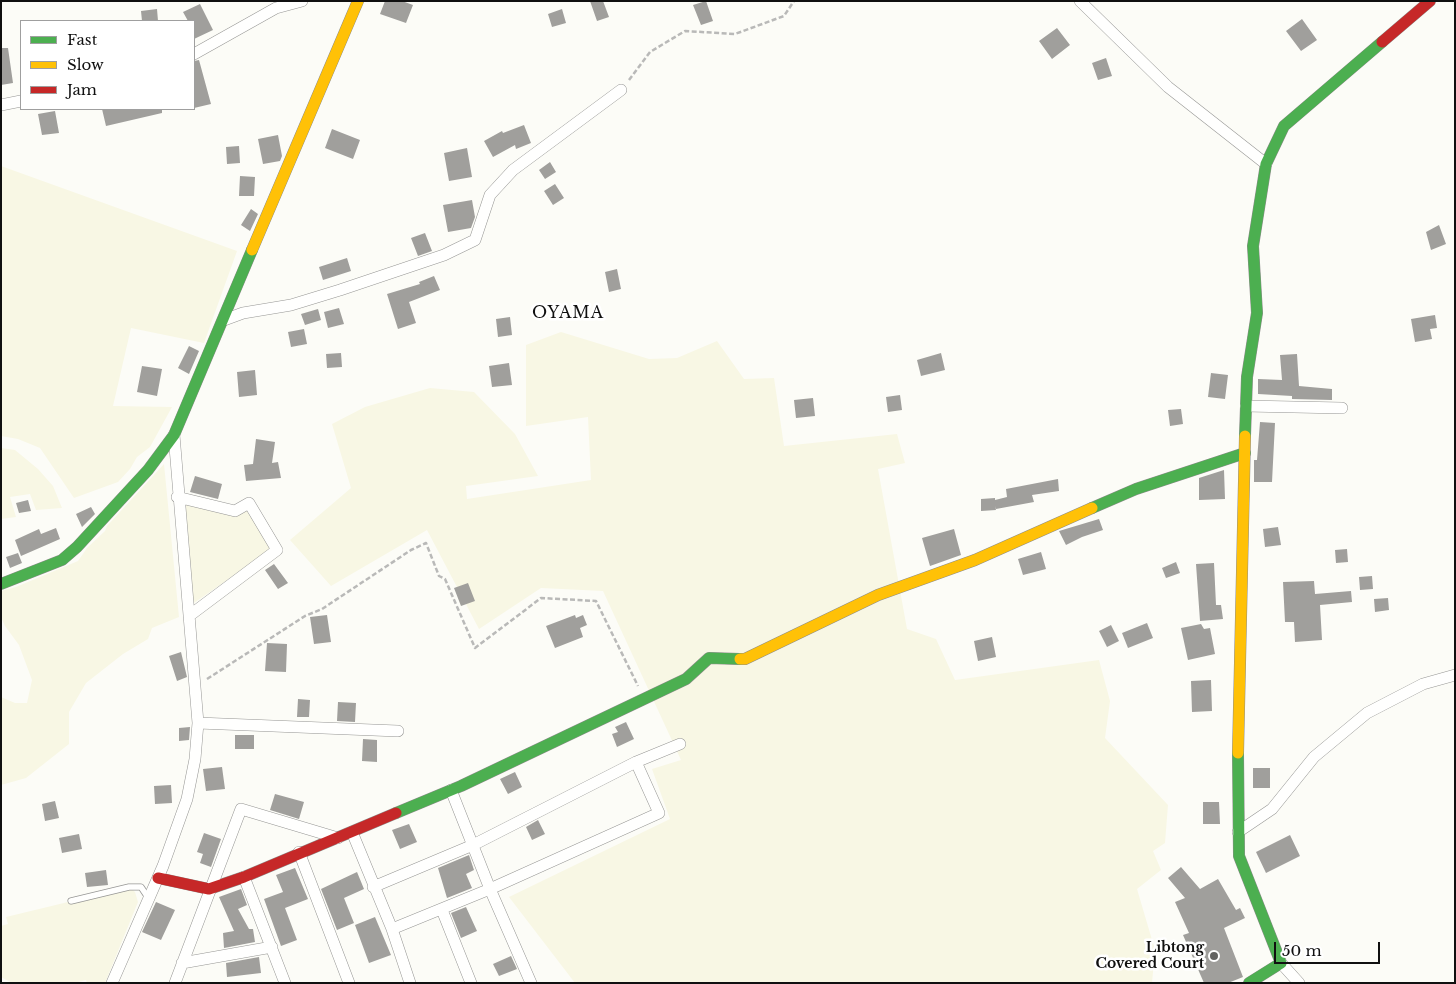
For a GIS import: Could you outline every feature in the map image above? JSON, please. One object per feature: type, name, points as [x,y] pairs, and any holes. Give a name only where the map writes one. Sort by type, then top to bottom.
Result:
[{"type":"street","points":[[195,53],[276,8],[302,1]]},
{"type":"street","points":[[1,584],[62,560],[99,525],[148,470],[174,436],[358,1]]},
{"type":"street","points":[[1080,1],[1168,87],[1266,164]]},
{"type":"street","points":[[1299,983],[1281,963],[1239,856],[1240,577],[1247,377],[1257,313],[1253,246],[1266,164],[1284,126],[1430,1]]},
{"type":"street","points":[[224,320],[243,313],[283,306],[340,290],[444,254],[475,240],[490,195],[513,170],[620,90]]},
{"type":"street","points":[[1,105],[20,102]]},
{"type":"street","points":[[1246,406],[1342,408]]},
{"type":"street","points":[[112,983],[158,878],[192,779],[198,723],[174,436]]},
{"type":"street","points":[[158,878],[209,890],[451,790],[686,679],[709,658],[745,659],[878,594],[975,560],[1040,529],[1136,489],[1245,453]]},
{"type":"street","points":[[178,497],[236,512],[249,503],[277,550],[189,616]]},
{"type":"street","points":[[1238,832],[1272,809],[1314,757],[1366,713],[1424,684],[1455,675]]},
{"type":"street","points":[[198,723],[398,731]]},
{"type":"street","points":[[373,887],[473,845],[636,762],[680,744]]},
{"type":"street","points":[[392,929],[490,890],[659,813],[636,762]]},
{"type":"street","points":[[451,790],[490,890],[531,983]]},
{"type":"street","points":[[175,983],[241,809],[338,838]]},
{"type":"street","points":[[352,832],[373,887],[392,929],[410,983]]},
{"type":"street","points":[[299,852],[349,983]]},
{"type":"street","points":[[244,876],[285,983]]},
{"type":"street","points":[[442,910],[471,983]]},
{"type":"street","points":[[182,963],[272,947]]},
{"type":"street","points":[[1249,983],[1281,963]]},
{"type":"lane","points":[[71,901],[129,887],[141,887],[149,899]]},
{"type":"path","points":[[620,90],[650,52],[685,31],[735,34],[784,16],[794,1]]},
{"type":"path","points":[[194,688],[305,616],[322,609],[426,543],[439,576],[445,579],[475,648],[541,598],[596,601],[644,699]]},
{"type":"green space","points":[[1,166],[237,251],[204,343],[131,328],[113,406],[172,407],[150,447],[137,457],[130,469],[118,482],[74,498],[40,448],[18,439],[1,436]]},
{"type":"green space","points":[[561,332],[649,359],[677,358],[717,341],[744,379],[774,378],[784,446],[897,434],[905,463],[878,469],[907,629],[936,639],[955,680],[1099,660],[1110,701],[1105,738],[1168,805],[1165,843],[1153,851],[1161,870],[1137,889],[1155,950],[1152,983],[575,983],[509,897],[670,819],[652,769],[681,760],[603,591],[541,588],[479,629],[427,530],[331,586],[290,540],[351,488],[332,424],[365,407],[430,388],[474,392],[515,434],[538,476],[466,486],[467,499],[591,480],[588,417],[526,426],[526,345]]},
{"type":"green space","points":[[1,448],[15,450],[38,469],[53,486],[62,508],[36,510],[30,494],[10,497],[16,517],[1,519]]},
{"type":"green space","points":[[164,464],[179,617],[152,628],[148,639],[123,654],[86,683],[69,712],[69,744],[26,778],[1,785],[1,697],[15,703],[27,703],[32,680],[19,645],[5,626],[1,617],[1,591],[16,587],[78,561],[87,548],[105,531],[107,526]]},
{"type":"green space","points":[[182,501],[248,509],[272,549],[191,605]]},
{"type":"green space","points":[[130,887],[135,892],[138,902],[105,983],[87,983],[86,980],[75,983],[12,983],[1,977],[1,926],[8,924],[6,917]]},
{"type":"building","points":[[385,1],[402,1],[413,5],[406,23],[380,14]]},
{"type":"building","points":[[590,1],[603,1],[609,17],[597,21]]},
{"type":"building","points":[[706,1],[713,21],[701,25],[693,5]]},
{"type":"building","points":[[200,4],[213,30],[195,39],[195,20],[187,20],[183,12]]},
{"type":"building","points":[[157,9],[158,20],[142,20],[141,11]]},
{"type":"building","points":[[562,9],[566,23],[552,27],[548,14]]},
{"type":"building","points":[[1302,19],[1317,40],[1301,51],[1286,31]]},
{"type":"building","points":[[1057,28],[1070,45],[1052,59],[1039,41]]},
{"type":"building","points":[[1,48],[8,48],[13,83],[1,85]]},
{"type":"building","points":[[1106,58],[1112,76],[1098,80],[1092,63]]},
{"type":"building","points":[[199,60],[211,104],[195,108],[195,61]]},
{"type":"building","points":[[102,110],[162,110],[162,113],[106,126]]},
{"type":"building","points":[[55,111],[59,133],[42,135],[38,114]]},
{"type":"building","points":[[524,125],[531,143],[516,149],[515,145],[493,157],[484,141],[502,131],[503,133]]},
{"type":"building","points":[[332,129],[360,140],[353,159],[325,148]]},
{"type":"building","points":[[278,135],[282,156],[280,161],[263,164],[258,139]]},
{"type":"building","points":[[239,146],[240,163],[227,164],[226,147]]},
{"type":"building","points":[[467,148],[472,177],[449,181],[444,153]]},
{"type":"building","points":[[550,162],[556,172],[545,179],[539,170]]},
{"type":"building","points":[[240,176],[255,177],[254,196],[239,196]]},
{"type":"building","points":[[555,184],[564,198],[553,205],[544,191]]},
{"type":"building","points":[[472,200],[475,217],[471,228],[448,232],[443,205]]},
{"type":"building","points":[[251,209],[258,214],[250,231],[241,225]]},
{"type":"building","points":[[1439,225],[1446,244],[1431,250],[1426,232]]},
{"type":"building","points":[[425,233],[432,251],[418,256],[411,238]]},
{"type":"building","points":[[347,258],[351,271],[323,280],[319,267]]},
{"type":"building","points":[[617,269],[621,289],[609,292],[605,272]]},
{"type":"building","points":[[434,276],[440,290],[409,302],[416,323],[398,329],[387,294],[420,284],[419,282]]},
{"type":"building","points":[[339,308],[344,324],[328,328],[324,312]]},
{"type":"building","points":[[318,309],[321,320],[305,325],[301,314]]},
{"type":"building","points":[[1435,315],[1437,328],[1430,329],[1432,339],[1415,342],[1411,319]]},
{"type":"building","points":[[510,317],[512,335],[498,337],[496,319]]},
{"type":"building","points":[[304,329],[307,344],[291,347],[288,332]]},
{"type":"building","points":[[189,346],[199,351],[189,374],[178,368]]},
{"type":"building","points":[[341,353],[342,367],[327,368],[326,354]]},
{"type":"building","points":[[941,353],[945,370],[921,376],[917,360]]},
{"type":"building","points":[[1297,354],[1299,386],[1332,389],[1332,400],[1292,399],[1292,396],[1258,394],[1258,379],[1282,380],[1280,355]]},
{"type":"building","points":[[509,363],[512,385],[492,387],[489,366]]},
{"type":"building","points":[[142,366],[162,369],[157,396],[137,392]]},
{"type":"building","points":[[255,370],[257,395],[239,397],[237,372]]},
{"type":"building","points":[[1211,373],[1228,375],[1225,399],[1208,397]]},
{"type":"building","points":[[900,395],[902,410],[888,412],[886,397]]},
{"type":"building","points":[[813,398],[815,416],[796,418],[794,400]]},
{"type":"building","points":[[1181,409],[1183,424],[1170,426],[1168,410]]},
{"type":"building","points":[[1260,422],[1275,423],[1272,482],[1254,482],[1254,460],[1257,460]]},
{"type":"building","points":[[256,439],[275,442],[272,463],[278,462],[281,478],[246,481],[244,465],[253,464]]},
{"type":"building","points":[[1224,470],[1225,499],[1199,500],[1199,478]]},
{"type":"building","points":[[195,476],[222,484],[218,499],[190,492]]},
{"type":"building","points":[[1058,479],[1059,491],[1032,495],[1034,502],[996,509],[995,506],[996,510],[981,511],[981,499],[995,498],[995,500],[1007,497],[1006,489]]},
{"type":"building","points":[[28,500],[31,511],[19,513],[16,503]]},
{"type":"building","points":[[91,507],[95,514],[82,527],[76,514]]},
{"type":"building","points":[[1099,519],[1103,530],[1066,545],[1059,531]]},
{"type":"building","points":[[1278,527],[1281,545],[1265,547],[1263,529]]},
{"type":"building","points":[[56,528],[60,539],[21,556],[15,540],[39,529],[41,534]]},
{"type":"building","points":[[954,529],[961,555],[930,566],[922,538]]},
{"type":"building","points":[[1347,549],[1348,562],[1336,563],[1335,550]]},
{"type":"building","points":[[1041,552],[1046,569],[1023,575],[1018,559]]},
{"type":"building","points":[[18,553],[22,563],[10,568],[6,557]]},
{"type":"building","points":[[1176,562],[1180,573],[1166,578],[1162,568]]},
{"type":"building","points":[[1214,563],[1216,605],[1221,605],[1223,619],[1200,621],[1196,564]]},
{"type":"building","points":[[274,564],[288,583],[278,589],[265,570]]},
{"type":"building","points":[[1372,576],[1373,589],[1360,590],[1359,577]]},
{"type":"building","points":[[1314,581],[1315,594],[1351,591],[1352,602],[1320,605],[1322,640],[1295,642],[1294,622],[1285,622],[1283,582]]},
{"type":"building","points":[[468,583],[475,601],[461,606],[454,588]]},
{"type":"building","points":[[1388,598],[1389,610],[1375,612],[1374,599]]},
{"type":"building","points":[[327,615],[331,642],[314,644],[310,617]]},
{"type":"building","points":[[575,615],[576,618],[583,615],[587,625],[580,628],[583,637],[555,648],[546,626]]},
{"type":"building","points":[[1147,623],[1153,638],[1128,648],[1122,633]]},
{"type":"building","points":[[1201,624],[1204,629],[1210,628],[1215,654],[1188,660],[1181,628]]},
{"type":"building","points":[[1111,625],[1119,641],[1107,647],[1099,631]]},
{"type":"building","points":[[992,637],[996,657],[978,661],[974,641]]},
{"type":"building","points":[[267,643],[287,644],[286,672],[265,671]]},
{"type":"building","points":[[181,652],[187,677],[177,681],[169,656]]},
{"type":"building","points":[[1211,680],[1212,711],[1192,712],[1191,681]]},
{"type":"building","points":[[298,699],[310,700],[309,717],[297,717]]},
{"type":"building","points":[[338,702],[356,703],[355,722],[337,721]]},
{"type":"building","points":[[626,722],[634,739],[617,747],[612,734],[618,732],[615,727]]},
{"type":"building","points":[[190,727],[189,740],[179,741],[179,728]]},
{"type":"building","points":[[235,735],[254,735],[254,749],[235,749]]},
{"type":"building","points":[[363,739],[377,740],[377,762],[362,761]]},
{"type":"building","points":[[222,767],[225,789],[206,791],[203,769]]},
{"type":"building","points":[[1253,768],[1270,768],[1270,788],[1253,788]]},
{"type":"building","points":[[515,772],[522,787],[508,794],[500,779]]},
{"type":"building","points":[[171,785],[172,803],[155,804],[154,786]]},
{"type":"building","points":[[275,794],[304,802],[299,819],[270,810]]},
{"type":"building","points":[[55,801],[59,818],[45,821],[42,804]]},
{"type":"building","points":[[1203,802],[1219,802],[1220,824],[1203,824]]},
{"type":"building","points":[[538,820],[545,834],[532,840],[526,827]]},
{"type":"building","points":[[409,824],[417,842],[400,849],[392,830]]},
{"type":"building","points":[[204,833],[221,839],[211,867],[200,863],[203,854],[197,852]]},
{"type":"building","points":[[79,834],[82,849],[62,853],[59,838]]},
{"type":"building","points":[[1290,835],[1300,856],[1266,873],[1256,852]]},
{"type":"building","points":[[469,855],[474,870],[466,874],[472,888],[447,898],[438,868]]},
{"type":"building","points":[[1181,867],[1200,889],[1218,879],[1236,910],[1240,908],[1245,918],[1224,928],[1243,977],[1228,983],[1204,983],[1183,935],[1189,933],[1175,902],[1185,898],[1168,878]]},
{"type":"building","points":[[295,868],[308,899],[285,908],[297,940],[281,946],[264,899],[283,892],[276,875]]},
{"type":"building","points":[[106,870],[108,885],[87,887],[85,873]]},
{"type":"building","points":[[357,872],[364,889],[344,898],[354,923],[337,930],[321,889]]},
{"type":"building","points":[[241,889],[247,905],[238,909],[249,929],[253,929],[255,942],[224,948],[223,933],[234,931],[219,897]]},
{"type":"building","points":[[156,902],[175,910],[161,940],[142,932]]},
{"type":"building","points":[[466,907],[477,931],[461,938],[451,913]]},
{"type":"building","points":[[375,917],[391,955],[369,963],[355,925]]},
{"type":"building","points":[[511,956],[517,969],[499,976],[493,964]]},
{"type":"building","points":[[259,957],[261,973],[227,977],[226,963]]},
{"type":"traffic: fast","points":[[1245,436],[1247,377],[1257,313],[1253,246],[1266,164],[1284,126],[1382,42]]},
{"type":"traffic: fast","points":[[1,584],[62,560],[77,547],[148,470],[174,435],[252,250]]},
{"type":"traffic: fast","points":[[1092,508],[1136,489],[1245,453]]},
{"type":"traffic: fast","points":[[396,813],[461,786],[686,679],[709,658],[740,659]]},
{"type":"traffic: fast","points":[[1238,753],[1239,856],[1281,963],[1249,983]]},
{"type":"traffic: slow","points":[[252,250],[358,1]]},
{"type":"traffic: slow","points":[[1238,753],[1245,436]]},
{"type":"traffic: slow","points":[[740,659],[745,659],[878,595],[975,560],[1092,508]]},
{"type":"traffic: jam","points":[[1382,42],[1430,1]]},
{"type":"traffic: jam","points":[[158,878],[209,889],[244,877],[396,813]]},
{"type":"place","name":"Libtong Covered Court","points":[[1214,956]]},
{"type":"district","name":"OYAMA","points":[[568,313]]}]
